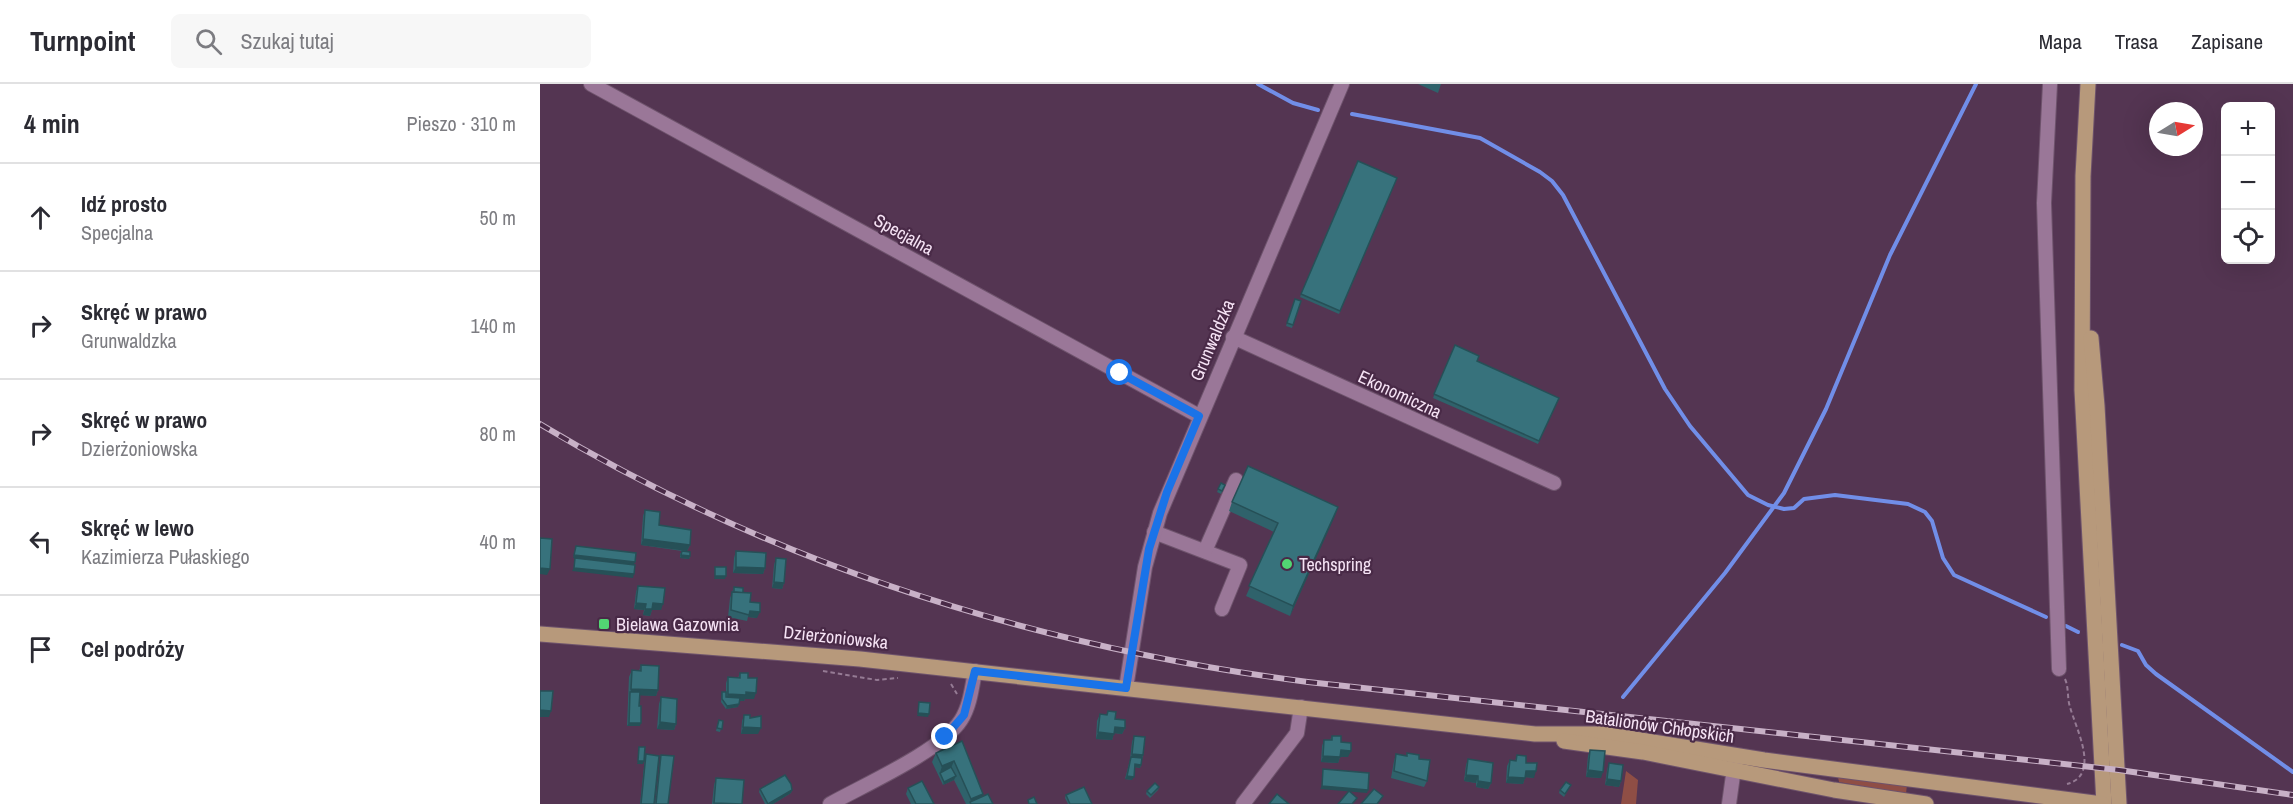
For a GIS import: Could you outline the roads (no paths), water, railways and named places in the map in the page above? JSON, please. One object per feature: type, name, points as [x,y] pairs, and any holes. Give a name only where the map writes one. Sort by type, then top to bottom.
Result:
[{"type":"main road","points":[[2088,84],[2083,176],[2082,390],[2103,804]]},
{"type":"main road","points":[[2083,264],[2097,406],[2119,804]]},
{"type":"main road","name":"Dzierżoniowska","points":[[540,634],[785,652],[1301,707]]},
{"type":"main road","name":"Batalionów Chłopskich","points":[[1301,707],[1535,734],[1567,742],[1643,752],[2103,804]]},
{"type":"main road","name":"Batalionów Chłopskich","points":[[1735,763],[1834,790],[1926,804]]},
{"type":"street","name":"Specjalna","points":[[591,84],[1199,416]]},
{"type":"street","name":"Grunwaldzka","points":[[1126,688],[1145,567],[1167,492],[1342,84]]},
{"type":"street","points":[[2050,84],[2044,203],[2059,669]]},
{"type":"street","name":"Ekonomiczna","points":[[1233,337],[1554,483]]},
{"type":"street","points":[[1205,551],[1236,480]]},
{"type":"street","points":[[1154,532],[1240,565],[1222,609]]},
{"type":"street","points":[[830,804],[919,755],[952,730],[968,705],[975,671]]},
{"type":"street","points":[[1243,804],[1297,732],[1301,707]]},
{"type":"street","points":[[1729,804],[1735,763]]},
{"type":"waterway","points":[[1258,84],[1293,103],[1318,110]]},
{"type":"waterway","points":[[1623,697],[1725,573],[1784,493],[1826,409],[1890,255],[1976,84]]},
{"type":"waterway","points":[[1352,114],[1480,138],[1552,181],[1563,195],[1665,389],[1690,426],[1748,495],[1768,505],[1784,509],[1794,508],[1804,499],[1835,495],[1908,504],[1925,512],[1932,521],[1943,558],[1954,575],[2046,617]]},
{"type":"waterway","points":[[2066,626],[2078,632]]},
{"type":"waterway","points":[[2122,645],[2138,651],[2146,665],[2156,674],[2293,772]]},
{"type":"railway","points":[[540,424],[629,474],[721,519],[815,558],[910,593],[1008,622],[1107,647],[1207,667],[1308,682],[2119,770],[2293,795]]},
{"type":"place","name":"Techspring","points":[[1287,564]]},
{"type":"place","name":"Bielawa Gazownia","points":[[604,624]]}]
